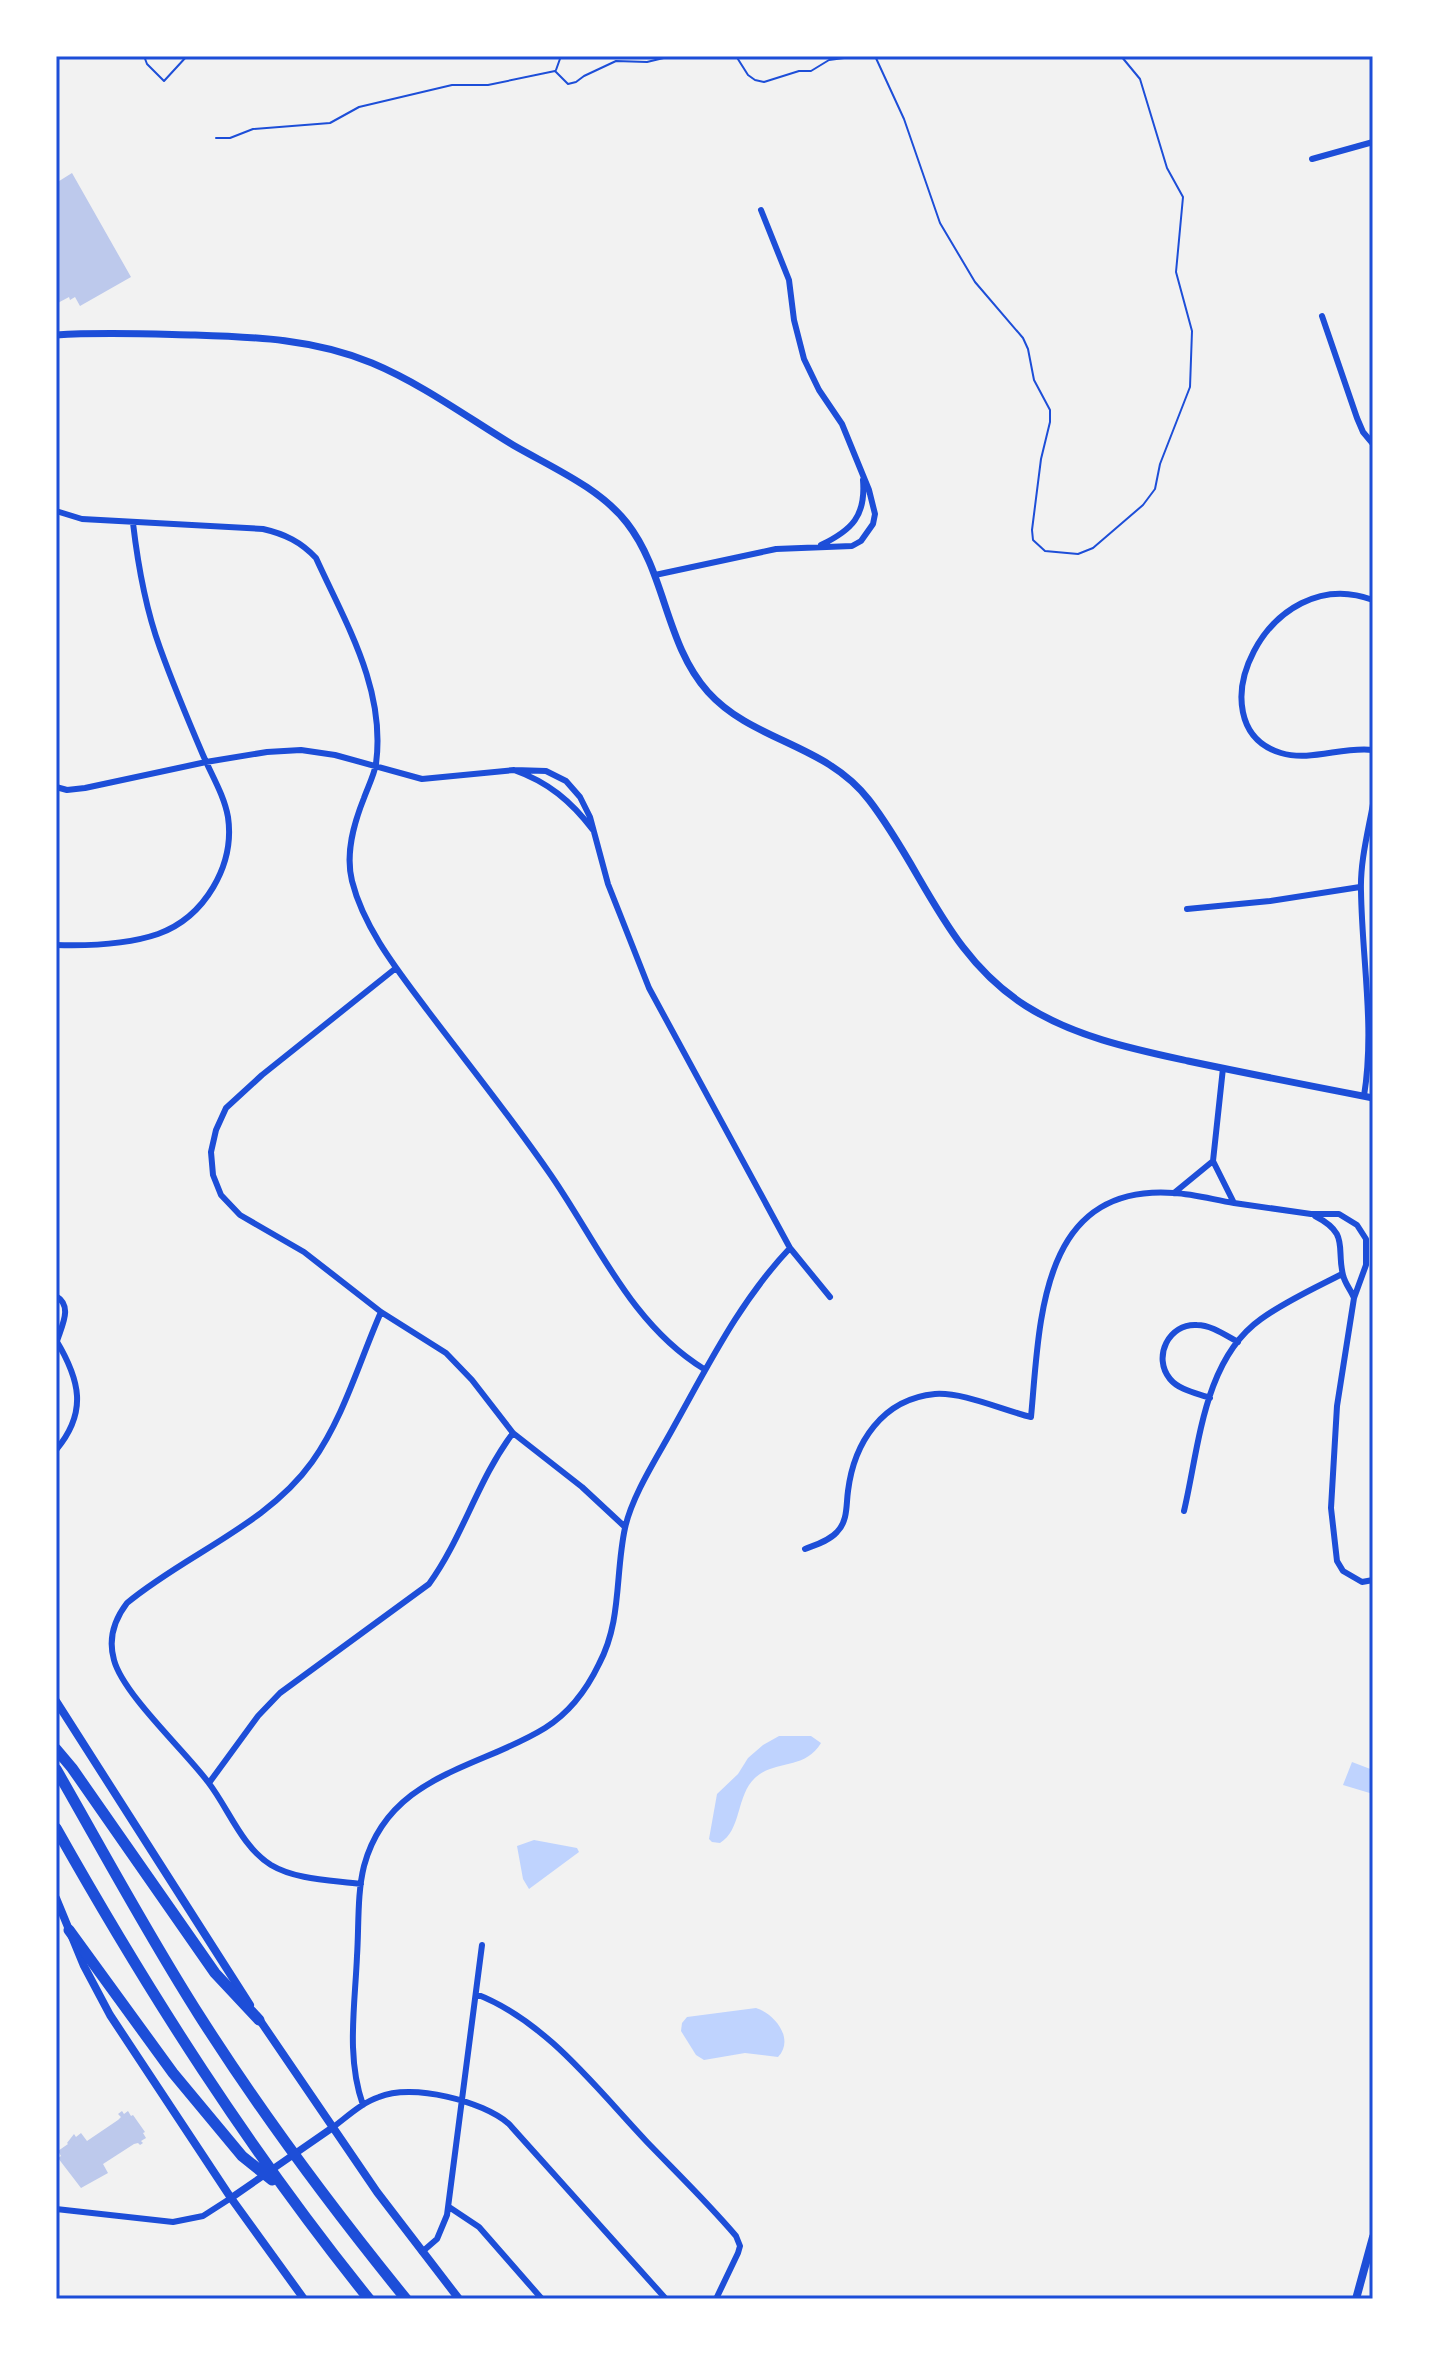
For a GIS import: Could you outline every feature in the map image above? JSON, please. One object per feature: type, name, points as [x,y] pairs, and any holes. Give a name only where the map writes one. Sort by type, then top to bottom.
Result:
[{"type":"highway","points":[[56,1749],[215,1973],[259,2020]]},
{"type":"highway","points":[[56,1769],[187,1996],[306,2171],[406,2299]]},
{"type":"highway","points":[[56,1828],[151,1993],[254,2159],[282,2188],[369,2299]]},
{"type":"highway","points":[[69,1930],[164,2061],[242,2156],[254,2159]]},
{"type":"main road","points":[[56,1701],[259,2020],[332,2128],[459,2299]]},
{"type":"main road","points":[[58,1902],[88,1975],[110,2015],[231,2198],[304,2299]]},
{"type":"main road","points":[[1356,2299],[1373,2237]]},
{"type":"street","points":[[1312,159],[1373,142]]},
{"type":"street","points":[[655,575],[776,549],[852,546],[868,534],[875,514],[863,473],[842,424],[819,390],[804,359],[794,320],[789,280],[761,210]]},
{"type":"street","points":[[1322,316],[1357,418],[1373,444]]},
{"type":"street","points":[[56,335],[127,333],[268,338],[318,345],[371,363],[433,394],[602,499],[621,515],[637,537],[655,575],[684,656],[717,701],[736,716],[822,758],[852,780],[884,822],[953,937],[1000,986],[1039,1013],[1086,1034],[1122,1046],[1369,1097],[1370,1011],[1360,887],[1373,804]]},
{"type":"street","points":[[819,546],[848,529],[862,509],[863,473]]},
{"type":"street","points":[[56,511],[82,519],[263,529],[283,534],[304,546],[316,558],[362,657],[375,701],[378,731],[376,768],[351,841],[350,864],[357,896],[396,968],[548,1171],[631,1300],[660,1335],[688,1360],[704,1369]]},
{"type":"street","points":[[56,945],[124,942],[160,933],[187,918],[208,896],[220,876],[229,846],[228,819],[222,794],[158,644],[137,563],[133,523]]},
{"type":"street","points":[[1373,600],[1353,594],[1332,594],[1307,600],[1291,608],[1262,636],[1244,676],[1241,693],[1250,727],[1261,741],[1280,753],[1297,756],[1373,750]]},
{"type":"street","points":[[56,787],[67,790],[85,788],[206,762],[301,750],[335,755],[410,777],[430,779],[541,769],[566,781],[584,804],[608,884],[649,988],[790,1248],[830,1297]]},
{"type":"street","points":[[514,770],[558,791],[593,830]]},
{"type":"street","points":[[1187,909],[1270,901],[1360,887]]},
{"type":"street","points":[[396,968],[262,1075],[226,1108],[211,1152],[213,1175],[221,1195],[240,1215],[304,1252],[381,1312],[446,1353],[472,1380],[513,1433],[582,1487],[625,1527]]},
{"type":"street","points":[[1223,1068],[1213,1161],[1234,1203]]},
{"type":"street","points":[[1174,1193],[1213,1161]]},
{"type":"street","points":[[805,1549],[837,1533],[846,1512],[853,1461],[864,1436],[887,1412],[908,1400],[935,1394],[958,1396],[1031,1417],[1049,1283],[1061,1248],[1078,1226],[1101,1208],[1130,1198],[1174,1193],[1311,1214],[1345,1216],[1362,1231],[1368,1256],[1354,1298],[1335,1427],[1331,1523],[1334,1550],[1343,1571],[1362,1582],[1373,1580]]},
{"type":"street","points":[[1311,1214],[1328,1224],[1338,1237],[1342,1274],[1354,1298]]},
{"type":"street","points":[[363,2105],[352,2065],[361,1884],[377,1837],[411,1796],[443,1774],[544,1728],[581,1693],[600,1663],[612,1629],[625,1527],[646,1477],[704,1369],[756,1289],[790,1248]]},
{"type":"street","points":[[1184,1511],[1210,1398],[1220,1370],[1238,1342],[1260,1320],[1342,1274]]},
{"type":"street","points":[[56,1296],[64,1301],[66,1309],[56,1341],[73,1375],[78,1402],[71,1428],[56,1450]]},
{"type":"street","points":[[361,1884],[292,1874],[271,1864],[248,1844],[209,1783],[126,1683],[115,1663],[111,1645],[114,1626],[127,1603],[268,1507],[297,1479],[329,1433],[381,1312]]},
{"type":"street","points":[[1210,1398],[1172,1381],[1163,1366],[1165,1345],[1179,1329],[1194,1324],[1238,1342]]},
{"type":"street","points":[[209,1783],[258,1716],[280,1693],[429,1584],[446,1560],[497,1453],[513,1433]]},
{"type":"street","points":[[422,2252],[440,2234],[449,2207],[482,1945]]},
{"type":"street","points":[[476,1994],[532,2025],[733,2233],[739,2242],[737,2256],[716,2299]]},
{"type":"street","points":[[56,2209],[173,2222],[203,2216],[363,2105],[389,2094],[417,2093],[487,2109],[509,2124],[666,2299]]},
{"type":"street","points":[[449,2207],[479,2227],[542,2299]]},
{"type":"path","points":[[144,56],[147,64],[164,81],[187,56]]},
{"type":"path","points":[[555,71],[561,56]]},
{"type":"path","points":[[555,71],[568,84],[616,61],[647,62],[672,56]]},
{"type":"path","points":[[736,56],[748,75],[764,82],[817,69],[829,60],[859,56]]},
{"type":"path","points":[[875,56],[904,119],[940,223],[975,282],[1023,338],[1034,380],[1050,410],[1041,459],[1033,540],[1045,551],[1078,554],[1093,548],[1143,505],[1155,489],[1160,464],[1190,387],[1192,331],[1176,272],[1183,197],[1167,168],[1140,79],[1121,56]]},
{"type":"path","points":[[216,138],[230,138],[253,129],[330,123],[359,107],[452,85],[488,85],[555,71]]},
{"type":"water","points":[[779,1736],[811,1736],[821,1743],[807,1757],[772,1768],[756,1777],[745,1793],[732,1830],[720,1843],[712,1842],[709,1839],[717,1794],[738,1774],[748,1758]]},
{"type":"water","points":[[1352,1762],[1373,1770],[1373,1794],[1343,1785]]},
{"type":"water","points":[[534,1840],[577,1848],[579,1852],[529,1889],[523,1879],[517,1846]]},
{"type":"water","points":[[756,2008],[776,2021],[784,2035],[783,2050],[778,2057],[745,2053],[704,2060],[696,2055],[681,2031],[687,2017]]},
{"type":"building","points":[[72,173],[131,277],[80,306],[75,297],[56,304],[56,183]]},
{"type":"building","points":[[122,2111],[133,2115],[146,2138],[140,2145],[134,2144],[103,2164],[108,2173],[81,2188],[58,2158],[61,2156],[58,2151],[68,2144],[74,2134],[76,2137],[81,2133],[87,2141],[118,2120],[121,2117],[118,2114]]}]
